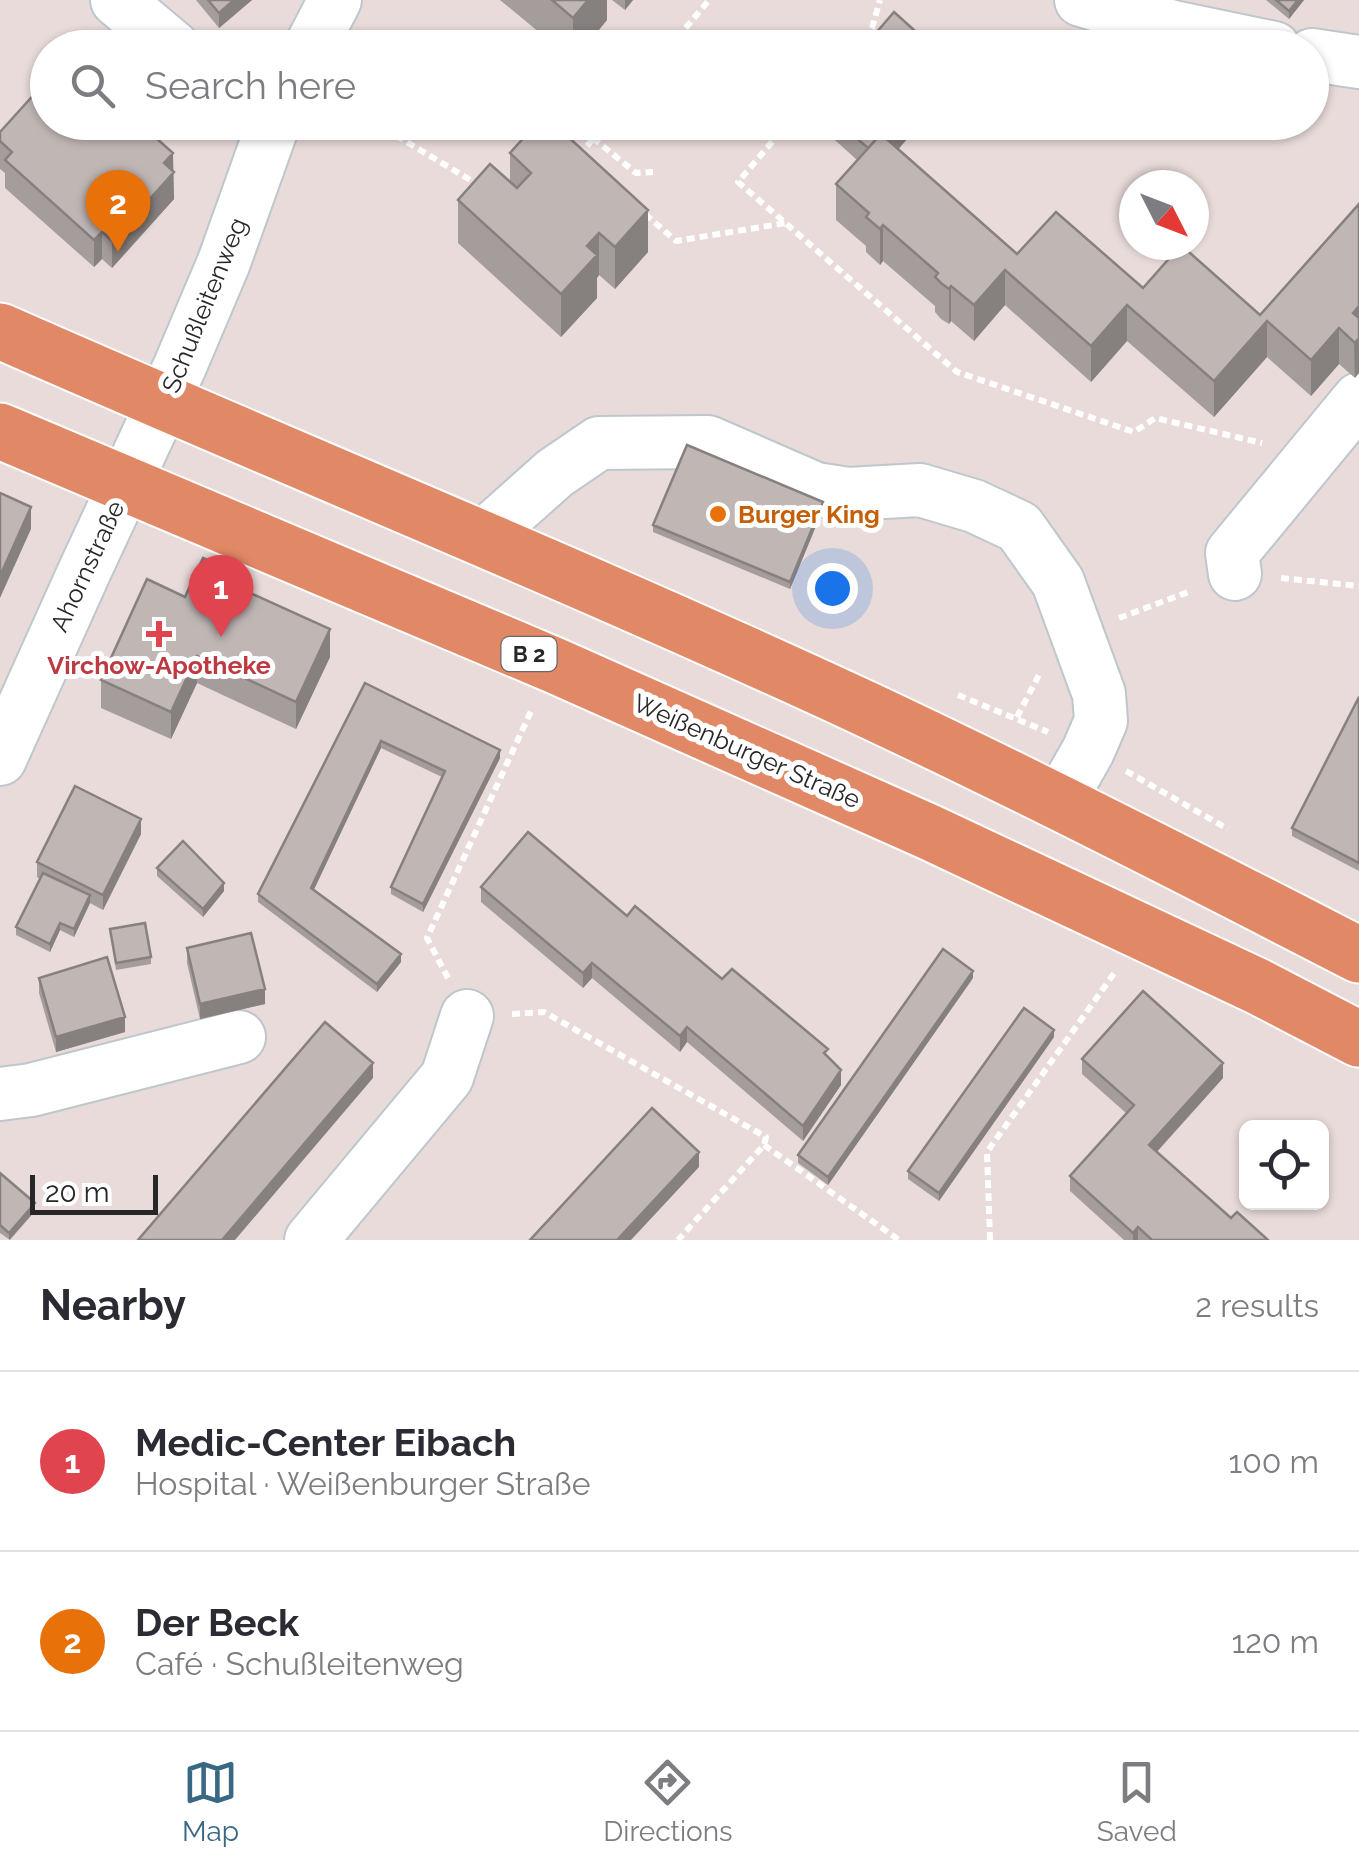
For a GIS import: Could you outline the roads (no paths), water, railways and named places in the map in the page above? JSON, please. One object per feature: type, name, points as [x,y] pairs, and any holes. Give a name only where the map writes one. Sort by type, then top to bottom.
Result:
[{"type":"main road","points":[[0,331],[482,538],[849,702],[1059,802],[1359,955]]},
{"type":"main road","name":"B 2","points":[[0,431],[126,483]]},
{"type":"main road","name":"Weißenburger Straße","points":[[126,483],[556,666],[929,832],[1258,986],[1359,1039]]},
{"type":"main road","points":[[929,832],[1014,826],[1059,802]]},
{"type":"street","points":[[117,0],[153,30]]},
{"type":"street","points":[[319,30],[335,0]]},
{"type":"street","points":[[1082,0],[1187,30]]},
{"type":"street","points":[[1329,58],[1359,62]]},
{"type":"street","name":"Schußleitenweg","points":[[126,483],[224,262],[268,140]]},
{"type":"street","points":[[1236,574],[1232,553],[1359,399]]},
{"type":"street","points":[[482,538],[555,473],[599,443],[708,442],[816,489],[848,494],[920,490],[974,506],[1019,527],[1058,582],[1099,694],[1100,721],[1059,802]]},
{"type":"street","name":"Ahornstraße","points":[[0,758],[126,483]]},
{"type":"street","points":[[311,1240],[447,1076],[467,1016]]},
{"type":"street","points":[[0,1094],[30,1090],[238,1037]]},
{"type":"place","name":"Der Beck","points":[[118,252]]},
{"type":"place","name":"Burger King","points":[[718,514]]},
{"type":"place","name":"Virchow-Apotheke","points":[[159,634]]},
{"type":"place","name":"Medic-Center Eibach","points":[[221,637]]}]
